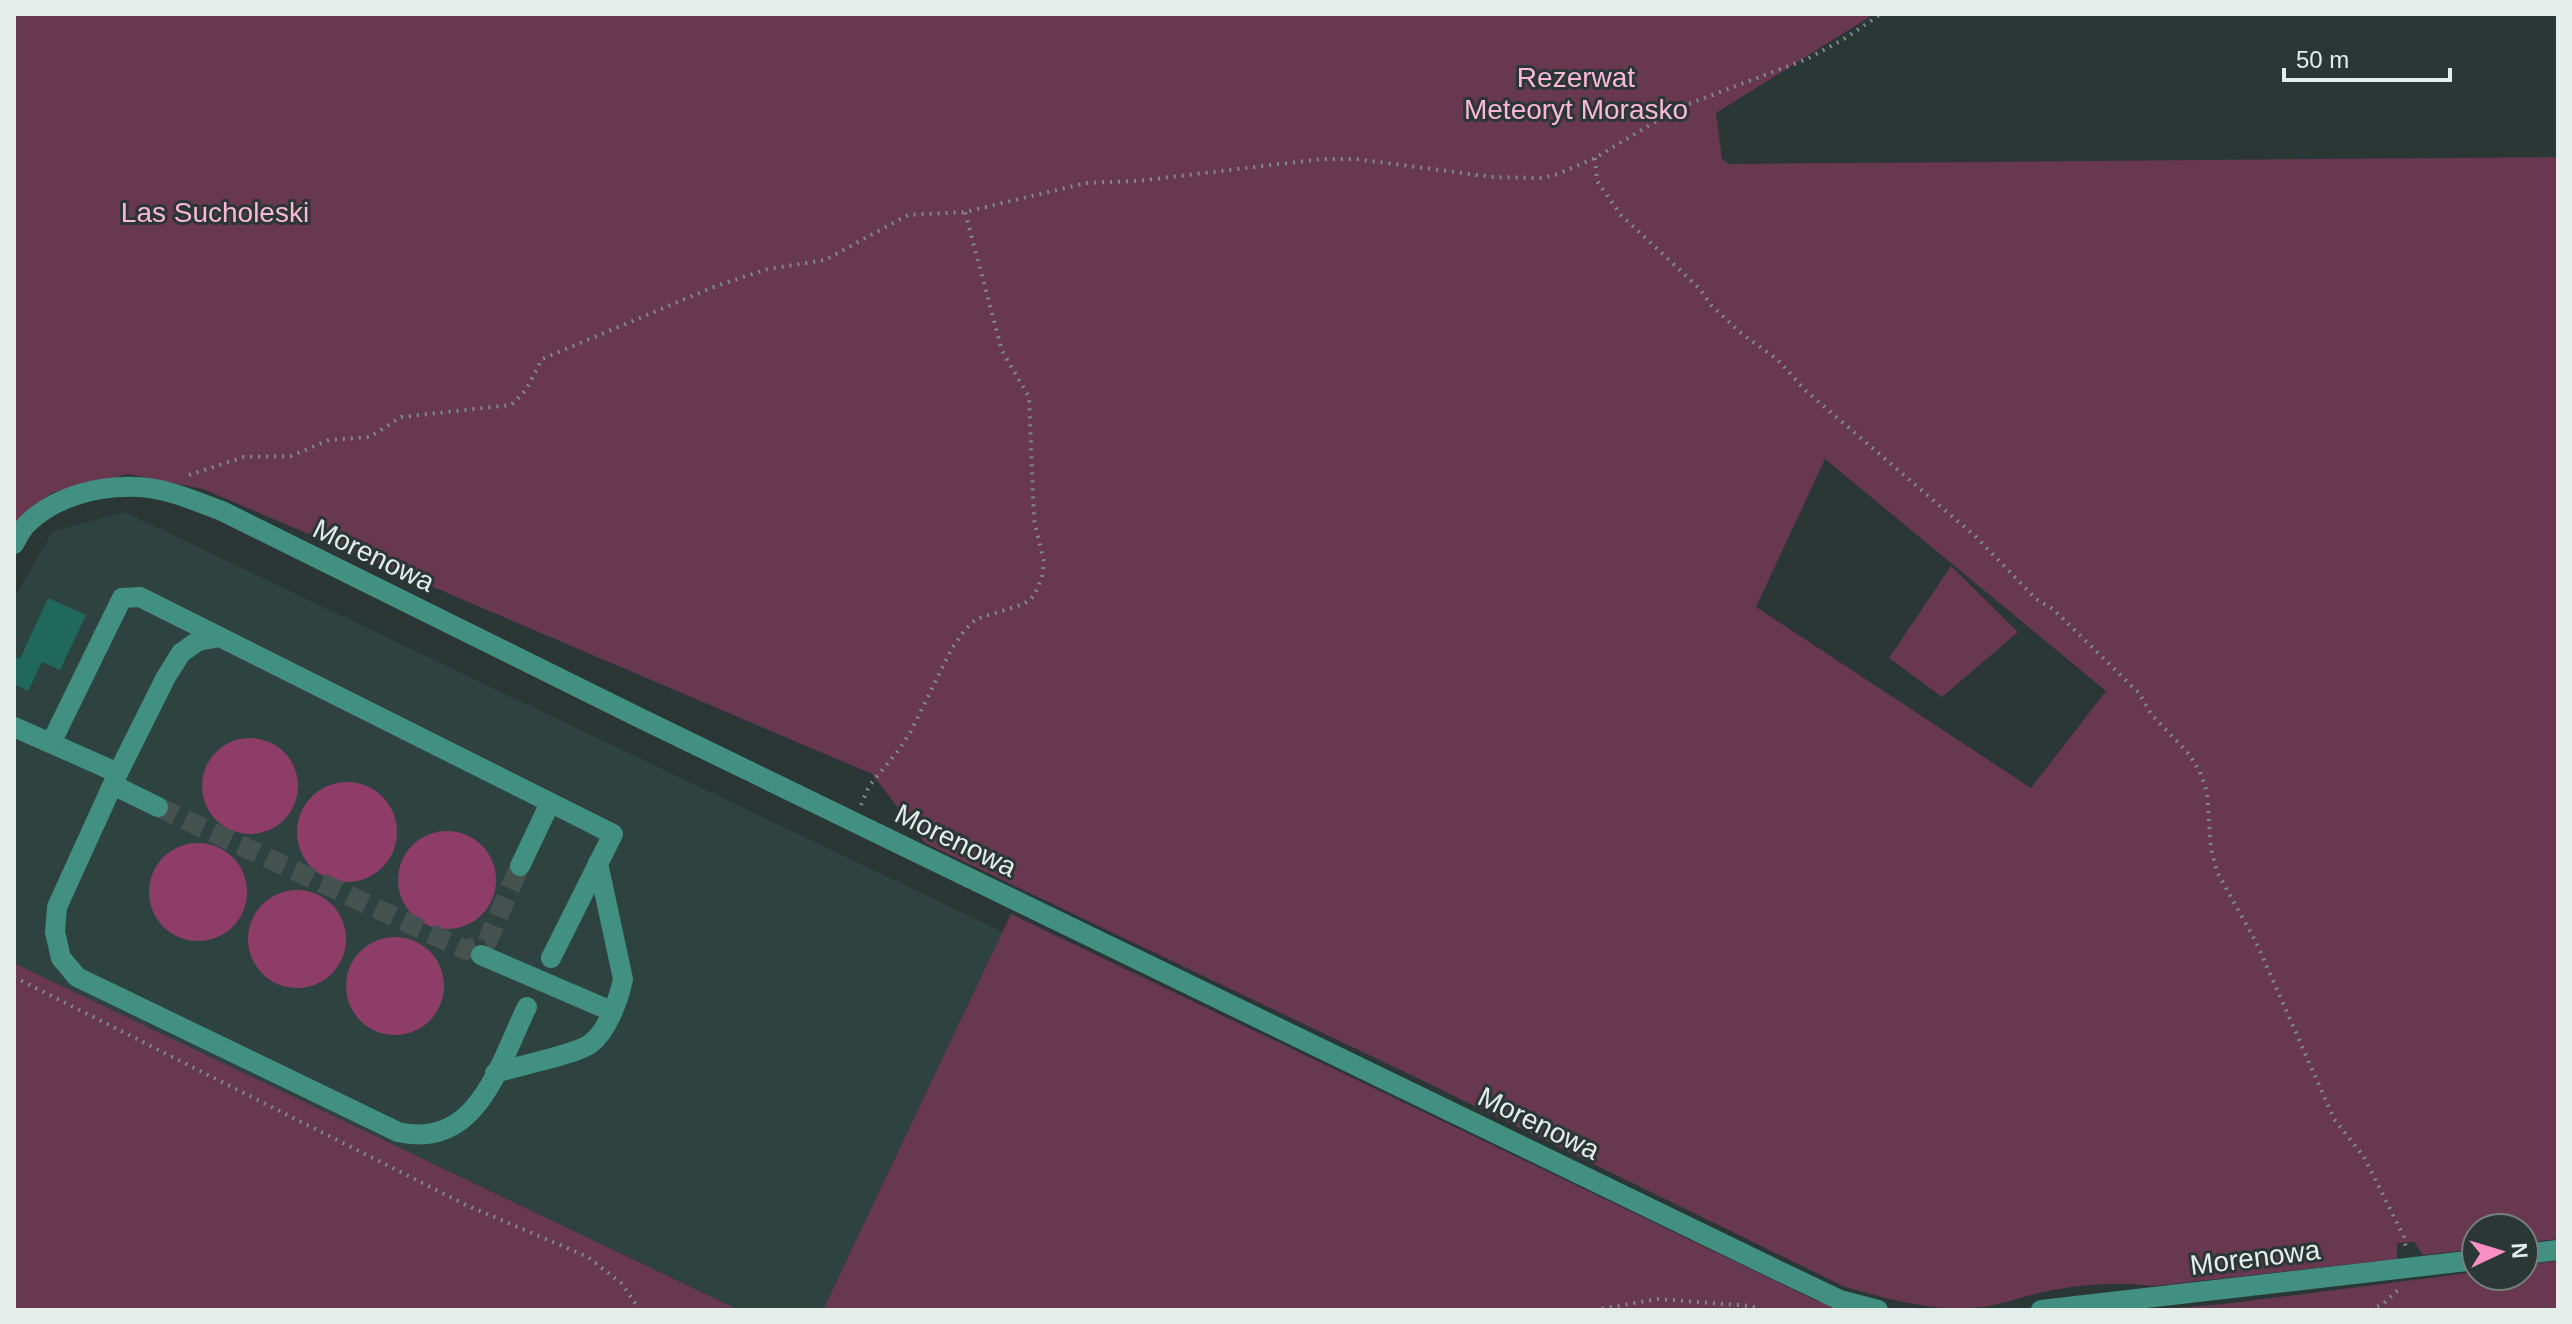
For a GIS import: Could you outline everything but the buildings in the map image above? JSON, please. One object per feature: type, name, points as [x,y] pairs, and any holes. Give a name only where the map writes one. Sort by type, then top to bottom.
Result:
[{"type":"lane","name":"Morenowa","points":[[14,544],[27,523],[67,497],[104,489],[139,487],[173,493],[222,511],[1779,1271],[1840,1300],[1878,1310]]},
{"type":"lane","points":[[51,743],[122,598],[140,597],[613,834],[551,958]]},
{"type":"lane","points":[[220,637],[198,641],[181,653],[166,677],[57,907],[55,932],[61,958],[77,977],[398,1132],[419,1137],[439,1133],[461,1123],[477,1107],[527,1007]]},
{"type":"lane","points":[[14,727],[51,743],[116,779],[158,807]]},
{"type":"lane","points":[[520,866],[550,803]]},
{"type":"lane","points":[[495,1073],[589,1046],[601,1034],[621,992],[623,979],[598,863]]},
{"type":"lane","points":[[481,955],[611,1011]]},
{"type":"lane","name":"Morenowa","points":[[2041,1310],[2460,1262]]},
{"type":"path","points":[[173,493],[187,476],[244,457],[291,456],[329,440],[370,437],[401,417],[511,405],[526,390],[542,359],[716,286],[768,269],[825,260],[908,215],[965,212],[1086,183],[1137,181],[1322,159],[1356,159],[1493,177],[1542,178],[1595,158],[1678,108],[1807,59],[1881,14]]},
{"type":"path","points":[[1595,158],[1597,181],[1621,215],[1645,235],[1742,334],[1777,359],[1806,391],[1975,536],[2036,599],[2053,609],[2139,693],[2151,714],[2189,754],[2207,792],[2211,849],[2217,872],[2256,942],[2334,1119],[2364,1157],[2404,1237],[2410,1267]]},
{"type":"path","points":[[856,823],[869,786],[898,751],[952,648],[965,630],[976,619],[1024,604],[1034,596],[1042,577],[1044,562],[1034,520],[1029,397],[1002,351],[965,212]]},
{"type":"path","points":[[14,977],[466,1205],[588,1257],[621,1283],[640,1310]]},
{"type":"path","points":[[1594,1310],[1658,1299],[1751,1306],[1762,1310]]},
{"type":"shaded area","points":[[125,512],[1003,932],[823,1310],[739,1310],[14,963],[14,598],[53,531]]},
{"type":"shaded area","points":[[250,738],[269,741],[284,752],[295,767],[298,786],[295,805],[284,820],[269,831],[250,834],[231,831],[216,820],[205,805],[202,786],[205,767],[216,752],[231,741]]},
{"type":"shaded area","points":[[347,782],[366,786],[382,797],[393,813],[397,832],[393,851],[382,867],[366,878],[347,882],[328,878],[312,867],[301,851],[297,832],[301,813],[312,797],[328,786]]},
{"type":"shaded area","points":[[447,831],[466,835],[481,846],[492,861],[496,880],[492,899],[481,914],[466,925],[447,929],[428,925],[413,914],[402,899],[398,880],[402,861],[413,846],[428,835]]},
{"type":"shaded area","points":[[198,843],[217,847],[233,857],[243,873],[247,892],[243,911],[233,927],[217,937],[198,941],[179,937],[163,927],[153,911],[149,892],[153,873],[163,857],[179,847]]},
{"type":"shaded area","points":[[297,890],[316,894],[332,904],[342,920],[346,939],[342,958],[332,974],[316,984],[297,988],[278,984],[262,974],[252,958],[248,939],[252,920],[262,904],[278,894]]},
{"type":"shaded area","points":[[395,937],[414,940],[430,951],[441,967],[444,986],[441,1005],[430,1021],[414,1032],[395,1035],[376,1032],[360,1021],[349,1005],[346,986],[349,967],[360,951],[376,940]]},
{"type":"green space","points":[[14,14],[1874,14],[1716,113],[1722,159],[1729,164],[2558,157],[2558,1239],[2540,1241],[2540,1212],[2460,1212],[2460,1251],[2423,1255],[2414,1242],[2397,1243],[2397,1259],[2154,1286],[2127,1284],[2058,1289],[1972,1308],[1923,1306],[1845,1287],[925,843],[872,774],[203,489],[128,474],[51,493],[14,527]],"holes":[[[1825,459],[2106,691],[2031,788],[1756,607]]]},
{"type":"green space","points":[[1951,566],[2018,632],[1942,697],[1889,658]]},
{"type":"green space","points":[[1011,914],[1815,1300],[1847,1310],[823,1310]]},
{"type":"green space","points":[[14,963],[739,1310],[14,1310]]},
{"type":"green space","points":[[2558,1261],[2558,1310],[2149,1310],[2224,1304],[2460,1274],[2460,1292],[2540,1292],[2540,1263]]},
{"type":"tunnel","points":[[158,807],[466,950],[487,942],[520,866]]},
{"type":"park label","name":"Rezerwat Meteoryt Morasko","points":[[1576,93]]},
{"type":"park label","name":"Las Sucholeski","points":[[215,212]]}]
